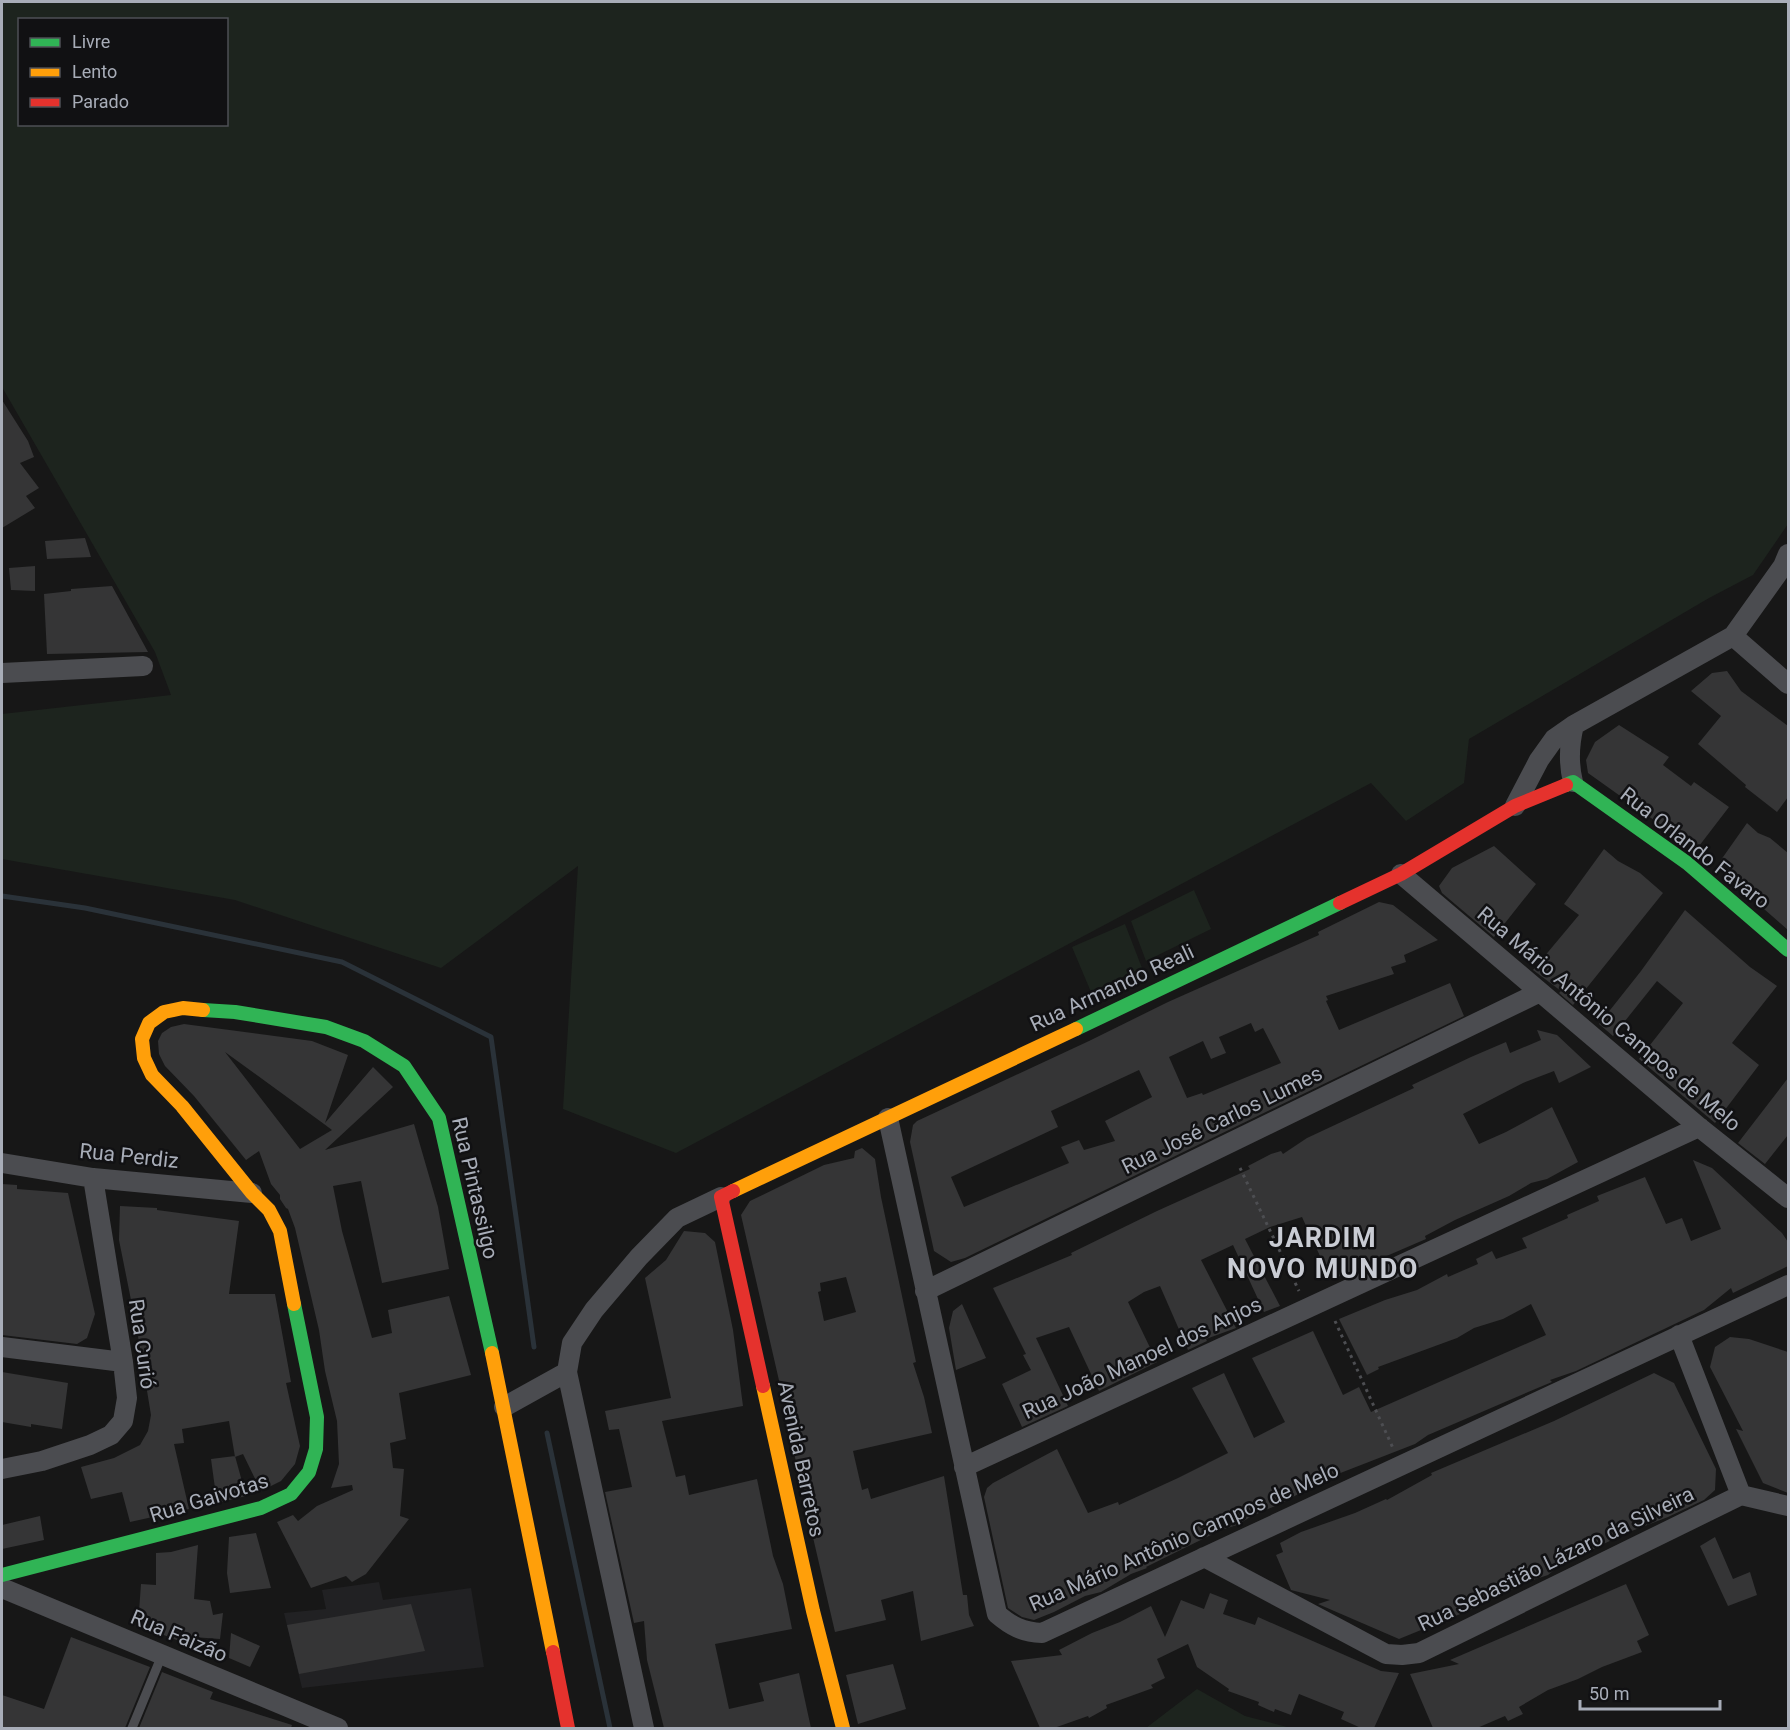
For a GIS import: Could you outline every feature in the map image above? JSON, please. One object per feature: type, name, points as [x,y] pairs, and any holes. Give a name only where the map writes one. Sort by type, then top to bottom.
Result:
[{"type":"street","points":[[1515,806],[1539,760],[1554,739],[1574,725],[1733,636],[1783,566],[1788,554]]},
{"type":"street","points":[[1733,636],[1788,684]]},
{"type":"street","points":[[2,673],[143,666]]},
{"type":"street","points":[[1573,782],[1569,746],[1574,725]]},
{"type":"street","name":"Rua Armando Reali","points":[[721,1197],[1401,874],[1515,806],[1573,782]]},
{"type":"street","name":"Rua Orlando Favaro","points":[[1573,782],[1687,863],[1788,950]]},
{"type":"street","name":"Rua Mário Antônio Campos de Melo","points":[[1401,874],[1699,1127],[1788,1198]]},
{"type":"street","name":"Rua José Carlos Lumes","points":[[925,1291],[1540,992]]},
{"type":"street","name":"Rua Pintassilgo","points":[[252,1193],[182,1106],[152,1075],[144,1058],[142,1039],[149,1023],[164,1012],[183,1008],[236,1012],[327,1027],[364,1041],[404,1066],[439,1118],[504,1407],[568,1728]]},
{"type":"street","name":"Rua Mário Antônio Campos de Melo","points":[[888,1118],[997,1614],[1010,1626],[1027,1632],[1042,1633],[1679,1335],[1785,1292]]},
{"type":"street","name":"Rua João Manoel dos Anjos","points":[[964,1467],[1699,1127]]},
{"type":"street","name":"Rua Perdiz","points":[[2,1164],[93,1178],[252,1193]]},
{"type":"street","name":"Rua Curió","points":[[2,1469],[42,1461],[90,1445],[111,1435],[123,1420],[127,1398],[123,1362],[93,1178]]},
{"type":"street","name":"Rua Gaivotas","points":[[2,1575],[261,1508],[291,1494],[309,1472],[316,1449],[317,1418],[280,1231],[269,1210],[252,1193]]},
{"type":"street","points":[[644,1728],[567,1372],[572,1343],[594,1310],[639,1257],[677,1218],[721,1197]]},
{"type":"street","name":"Avenida Barretos","points":[[721,1197],[813,1611],[843,1728]]},
{"type":"street","points":[[1679,1335],[1742,1495],[1788,1506]]},
{"type":"street","points":[[2,1347],[123,1362]]},
{"type":"street","points":[[504,1407],[567,1372]]},
{"type":"street","name":"Rua Sebastião Lázaro da Silveira","points":[[1204,1557],[1386,1654],[1402,1655],[1419,1653],[1742,1495]]},
{"type":"street","name":"Rua Faizão","points":[[2,1588],[338,1728]]},
{"type":"lane","points":[[132,1728],[162,1655]]},
{"type":"path","points":[[1240,1168],[1302,1297]]},
{"type":"path","points":[[1335,1322],[1395,1453]]},
{"type":"shaded area","points":[[2,2],[1788,2],[1788,524],[1753,575],[1709,598],[1469,739],[1464,783],[1406,821],[1371,783],[676,1153],[563,1109],[578,866],[441,968],[235,900],[2,859],[2,714],[171,695],[155,652],[2,387]]},
{"type":"shaded area","points":[[1194,890],[1211,929],[1146,961],[1131,921]]},
{"type":"shaded area","points":[[1125,924],[1142,968],[1091,992],[1072,947]]},
{"type":"shaded area","points":[[379,1582],[383,1600],[471,1588],[484,1667],[302,1688],[284,1613],[326,1609],[322,1590]]},
{"type":"shaded area","points":[[1197,1689],[1245,1716],[1291,1728],[1146,1728]]},
{"type":"building","points":[[2,400],[28,441],[34,457],[20,463],[39,488],[26,496],[35,508],[2,528]]},
{"type":"building","points":[[85,538],[91,557],[47,559],[45,541]]},
{"type":"building","points":[[35,566],[35,591],[11,590],[9,568]]},
{"type":"building","points":[[112,586],[148,652],[47,654],[44,594],[71,591],[71,589]]},
{"type":"building","points":[[1727,671],[1741,691],[1788,726],[1788,797],[1777,812],[1745,787],[1746,785],[1698,744],[1721,716],[1691,691],[1712,673]]},
{"type":"building","points":[[1619,725],[1669,757],[1663,765],[1691,786],[1694,782],[1729,807],[1696,850],[1588,773],[1586,760],[1595,742]]},
{"type":"building","points":[[1747,823],[1788,853],[1788,930],[1716,867]]},
{"type":"building","points":[[1494,846],[1536,884],[1494,937],[1442,893],[1439,886],[1452,868]]},
{"type":"building","points":[[1604,849],[1618,861],[1640,873],[1663,893],[1573,1005],[1559,993],[1561,991],[1533,970],[1579,915],[1564,904]]},
{"type":"building","points":[[1379,902],[1393,905],[1438,940],[1404,955],[1406,962],[1391,967],[1394,974],[1326,996],[1339,1030],[1450,983],[1464,1016],[965,1258],[951,1262],[934,1251],[910,1142],[913,1125],[917,1121],[1168,1002],[1319,935],[1318,932]],"holes":[[[1251,1023],[1255,1032],[1263,1028],[1281,1063],[1203,1095],[1202,1093],[1187,1098],[1169,1057],[1203,1041],[1211,1059],[1226,1053],[1219,1037]],[[1139,1070],[1152,1097],[1105,1121],[1115,1141],[1084,1150],[1079,1140],[1061,1147],[1069,1163],[964,1207],[951,1177],[1058,1127],[1051,1111]]]},
{"type":"building","points":[[1685,910],[1750,967],[1777,986],[1732,1043],[1759,1065],[1715,1123],[1639,1059],[1683,1003],[1657,981],[1613,1036],[1599,1024]]},
{"type":"building","points":[[184,1024],[312,1041],[348,1055],[325,1123],[373,1067],[393,1087],[325,1150],[414,1124],[438,1207],[449,1269],[382,1283],[361,1181],[333,1186],[342,1231],[372,1338],[392,1333],[388,1310],[449,1296],[471,1375],[399,1393],[406,1439],[390,1443],[393,1468],[404,1469],[400,1516],[409,1519],[366,1574],[352,1582],[346,1576],[311,1588],[277,1522],[293,1515],[298,1521],[317,1506],[353,1490],[352,1485],[331,1488],[339,1464],[337,1421],[295,1228],[288,1209],[271,1184],[259,1151],[246,1160],[194,1096],[165,1066],[159,1054],[158,1041],[162,1033],[171,1027]],"holes":[[[225,1052],[332,1130],[300,1149]]]},
{"type":"building","points":[[1537,1030],[1557,1035],[1591,1067],[1559,1083],[1554,1071],[1523,1083],[1463,1114],[1479,1144],[1552,1107],[1578,1162],[1547,1179],[1531,1183],[1509,1196],[1455,1220],[1425,1236],[1426,1239],[1331,1280],[1302,1217],[1270,1227],[1245,1239],[1280,1306],[1264,1312],[1233,1245],[1201,1260],[1236,1328],[1206,1339],[1207,1341],[1188,1350],[1160,1286],[1144,1292],[1128,1302],[1157,1362],[1099,1391],[1069,1327],[1036,1338],[1068,1406],[1022,1427],[1002,1384],[1031,1370],[1023,1355],[1026,1354],[993,1288],[1072,1255],[1071,1253],[1157,1211],[1250,1169],[1248,1166],[1271,1154],[1281,1151],[1283,1154],[1307,1138],[1414,1088],[1412,1085],[1471,1057],[1506,1042],[1510,1053],[1541,1040]]},
{"type":"building","points":[[1788,1078],[1788,1135],[1765,1164],[1738,1143]]},
{"type":"building","points":[[862,1148],[875,1159],[916,1362],[913,1363],[932,1433],[853,1451],[862,1490],[868,1488],[871,1499],[944,1476],[963,1595],[967,1595],[969,1615],[974,1626],[921,1641],[913,1591],[881,1600],[886,1620],[835,1632],[805,1503],[808,1502],[793,1450],[795,1450],[741,1215],[750,1201],[824,1165],[854,1158],[855,1151]],"holes":[[[846,1277],[856,1312],[824,1321],[818,1292],[821,1291],[820,1283]]]},
{"type":"building","points":[[1693,1160],[1712,1168],[1782,1233],[1788,1242],[1788,1266],[1733,1293],[1731,1288],[1704,1310],[1576,1371],[1550,1380],[1552,1382],[1428,1435],[1415,1444],[1325,1479],[1284,1502],[1131,1574],[1101,1592],[1085,1596],[1034,1620],[1022,1617],[1008,1608],[984,1497],[987,1488],[993,1483],[1057,1449],[1088,1513],[1118,1502],[1119,1505],[1178,1478],[1228,1453],[1192,1388],[1224,1373],[1254,1438],[1285,1422],[1252,1358],[1313,1331],[1343,1395],[1359,1387],[1371,1412],[1546,1335],[1531,1304],[1503,1319],[1474,1328],[1457,1338],[1378,1367],[1379,1369],[1367,1375],[1339,1319],[1417,1290],[1447,1274],[1448,1277],[1478,1264],[1476,1259],[1492,1251],[1496,1259],[1527,1248],[1522,1238],[1568,1218],[1567,1215],[1599,1201],[1597,1196],[1645,1177],[1666,1224],[1682,1218],[1691,1241],[1721,1229]]},
{"type":"building","points":[[2,1184],[17,1185],[17,1189],[68,1193],[95,1314],[87,1338],[77,1344],[2,1335]]},
{"type":"building","points":[[120,1206],[157,1208],[157,1210],[239,1221],[229,1294],[275,1294],[291,1382],[286,1383],[300,1446],[295,1464],[281,1481],[261,1491],[243,1454],[235,1457],[229,1421],[182,1429],[184,1443],[174,1444],[189,1509],[130,1522],[122,1492],[91,1499],[81,1467],[114,1458],[140,1445],[148,1431],[151,1415],[119,1240]]},
{"type":"building","points":[[684,1231],[705,1233],[715,1242],[733,1330],[743,1406],[662,1421],[676,1477],[685,1475],[689,1495],[757,1479],[773,1556],[783,1584],[792,1629],[715,1644],[729,1709],[764,1701],[759,1683],[799,1673],[811,1728],[664,1728],[647,1660],[644,1621],[634,1623],[605,1492],[632,1487],[619,1429],[609,1430],[605,1411],[671,1398],[645,1278],[666,1260]]},
{"type":"building","points":[[962,1304],[986,1358],[956,1370],[949,1328],[953,1311]]},
{"type":"building","points":[[1730,1337],[1749,1339],[1788,1352],[1788,1493],[1763,1483],[1736,1429],[1743,1431],[1710,1367],[1715,1347]]},
{"type":"building","points":[[2,1372],[68,1383],[62,1429],[2,1422]]},
{"type":"building","points":[[1654,1373],[1674,1383],[1716,1469],[1715,1490],[1704,1500],[1565,1561],[1548,1575],[1521,1584],[1506,1593],[1477,1604],[1470,1610],[1399,1639],[1318,1604],[1330,1600],[1291,1590],[1276,1555],[1283,1552],[1280,1543],[1301,1532],[1387,1500],[1432,1475],[1431,1473],[1554,1421]]},
{"type":"building","points":[[235,1456],[246,1496],[217,1503],[211,1459]]},
{"type":"building","points":[[40,1516],[44,1540],[2,1549],[2,1525]]},
{"type":"building","points":[[256,1533],[271,1588],[230,1593],[227,1573],[229,1537]]},
{"type":"building","points":[[1715,1537],[1733,1579],[1750,1572],[1757,1595],[1728,1606],[1700,1546]]},
{"type":"building","points":[[198,1545],[194,1599],[210,1601],[213,1615],[223,1613],[220,1639],[193,1637],[192,1646],[138,1625],[141,1584],[156,1585],[156,1553],[171,1552]]},
{"type":"building","points":[[1626,1584],[1649,1635],[1637,1641],[1642,1652],[1548,1690],[1519,1707],[1523,1714],[1508,1721],[1505,1716],[1477,1728],[1433,1728],[1410,1674],[1459,1664],[1450,1660]]},
{"type":"building","points":[[1210,1593],[1228,1600],[1223,1614],[1255,1625],[1258,1617],[1381,1671],[1399,1673],[1374,1728],[1361,1728],[1341,1719],[1344,1712],[1299,1694],[1291,1715],[1275,1709],[1274,1712],[1258,1705],[1259,1702],[1228,1691],[1229,1689],[1197,1667],[1188,1644],[1157,1659],[1165,1678],[1151,1685],[1153,1688],[1106,1705],[1107,1708],[1089,1718],[1088,1716],[1054,1728],[1040,1728],[1011,1661],[1062,1655],[1059,1650],[1151,1606],[1165,1637],[1181,1600],[1204,1609]]},
{"type":"building","points":[[411,1604],[425,1651],[299,1674],[287,1625]]},
{"type":"building","points":[[231,1633],[260,1646],[250,1667],[229,1658]]},
{"type":"building","points":[[71,1637],[150,1667],[125,1728],[2,1728],[2,1695],[44,1709]]},
{"type":"building","points":[[893,1664],[906,1709],[858,1724],[846,1675]]},
{"type":"building","points":[[162,1672],[213,1692],[210,1699],[292,1725],[291,1728],[139,1728]]},
{"type":"waterway","points":[[2,896],[85,908],[342,962],[491,1037],[534,1347]]},
{"type":"waterway","points":[[547,1433],[610,1728]]},
{"type":"traffic: fast","points":[[1566,785],[1573,782],[1687,863],[1788,950]]},
{"type":"traffic: fast","points":[[1076,1029],[1340,903]]},
{"type":"traffic: fast","points":[[203,1010],[235,1012],[326,1027],[364,1041],[404,1066],[439,1118],[492,1353]]},
{"type":"traffic: fast","points":[[2,1575],[261,1508],[291,1494],[309,1472],[316,1449],[317,1417],[294,1304]]},
{"type":"traffic: slow","points":[[203,1010],[183,1008],[164,1012],[149,1023],[142,1039],[144,1058],[152,1075],[182,1106],[252,1193],[269,1210],[280,1231],[294,1304]]},
{"type":"traffic: slow","points":[[733,1191],[1076,1029]]},
{"type":"traffic: slow","points":[[492,1353],[553,1652]]},
{"type":"traffic: slow","points":[[763,1386],[813,1611],[843,1728]]},
{"type":"traffic: jam","points":[[1340,903],[1401,874],[1515,806],[1566,785]]},
{"type":"traffic: jam","points":[[733,1191],[721,1197],[763,1386]]},
{"type":"traffic: jam","points":[[553,1652],[568,1728]]},
{"type":"district","name":"JARDIM NOVO MUNDO","points":[[1323,1254]]}]
